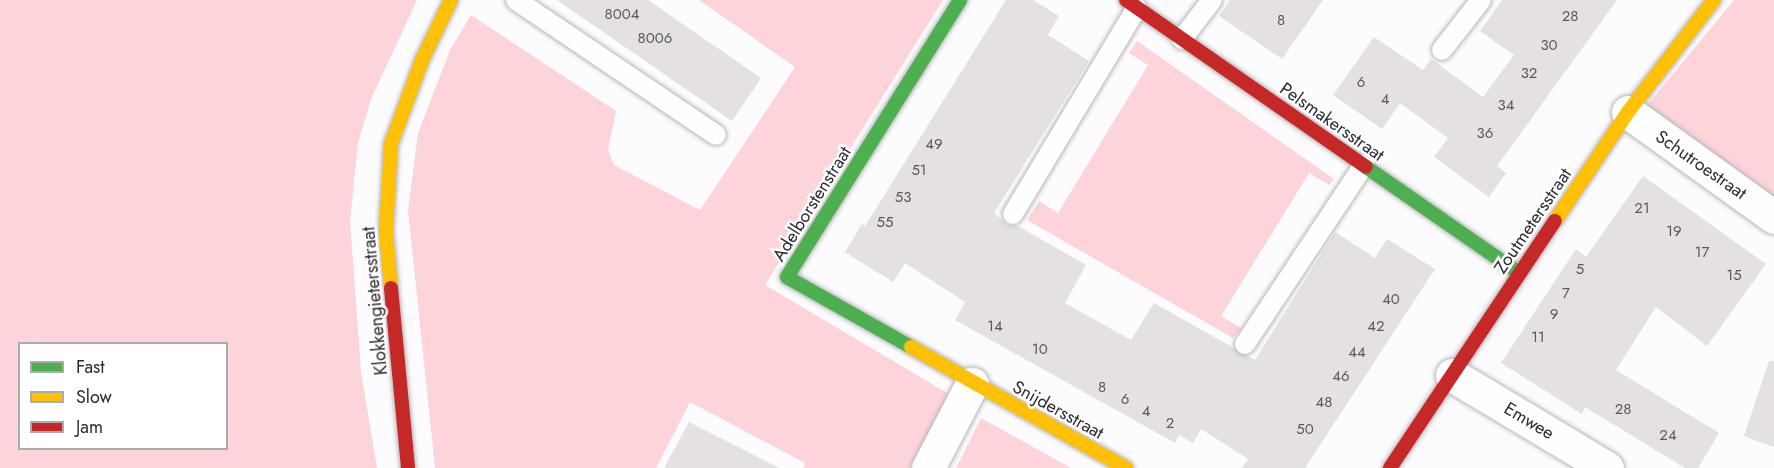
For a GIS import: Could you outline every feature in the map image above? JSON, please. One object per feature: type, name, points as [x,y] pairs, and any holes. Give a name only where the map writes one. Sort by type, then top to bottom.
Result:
[{"type":"street","name":"Klokkengietersstraat","points":[[408,468],[386,231],[391,144],[422,60],[452,0]]},
{"type":"street","name":"Adelborstenstraat","points":[[960,0],[787,277],[972,384]]},
{"type":"street","name":"Zoutmetersstraat","points":[[1390,468],[1628,112],[1714,0]]},
{"type":"street","name":"Pelsmakersstraat","points":[[1131,4],[1519,273]]},
{"type":"street","name":"Schutroestraat","points":[[1628,112],[1774,217]]},
{"type":"street","name":"Emwee","points":[[1452,375],[1607,468]]},
{"type":"street","points":[[928,468],[972,384]]},
{"type":"street","name":"Snijdersstraat","points":[[972,384],[1126,468]]},
{"type":"lane","points":[[516,0],[716,135]]},
{"type":"lane","points":[[1182,39],[1212,0]]},
{"type":"lane","points":[[1442,50],[1481,0]]},
{"type":"lane","points":[[1013,214],[1131,4]]},
{"type":"lane","points":[[1245,344],[1364,165]]},
{"type":"shaded area","points":[[0,0],[417,0],[371,99],[358,143],[350,220],[361,372],[377,468],[0,468]]},
{"type":"shaded area","points":[[699,0],[943,0],[765,285],[949,394],[910,468],[803,468],[805,463],[690,402],[656,468],[435,468],[408,210],[418,133],[450,50],[471,15],[616,111],[608,150],[614,165],[700,210],[795,67]]},
{"type":"shaded area","points":[[1734,0],[1774,0],[1774,203],[1645,108]]},
{"type":"shaded area","points":[[1137,41],[1334,179],[1329,185],[1309,173],[1221,316],[1241,328],[1233,338],[1027,220],[1039,201],[1058,213],[1148,65],[1129,53]]},
{"type":"shaded area","points":[[981,418],[1071,468],[956,468]]},
{"type":"building","points":[[557,0],[648,0],[761,78],[732,121]]},
{"type":"building","points":[[1006,0],[1033,0],[1059,16],[1048,35],[1089,61],[994,213],[1007,225],[1016,225],[1086,265],[1065,303],[1131,340],[1154,303],[1255,360],[1335,232],[1375,258],[1387,239],[1435,269],[1305,468],[1242,468],[1248,459],[1201,429],[1193,443],[1179,435],[1175,443],[955,320],[965,302],[905,263],[893,282],[845,252],[862,224],[865,226]]},
{"type":"building","points":[[1230,0],[1323,0],[1282,59],[1219,16]]},
{"type":"building","points":[[1502,0],[1617,0],[1497,166],[1506,173],[1489,197],[1434,157],[1448,138],[1400,103],[1382,129],[1333,95],[1374,37],[1423,70],[1431,59],[1483,97],[1514,55],[1480,31]]},
{"type":"building","points":[[1643,176],[1766,264],[1707,346],[1656,307],[1616,370],[1719,433],[1698,468],[1685,468],[1585,407],[1582,414],[1501,363],[1576,249],[1586,257]]},
{"type":"building","points":[[1769,361],[1774,361],[1774,447],[1744,436]]},
{"type":"building","points":[[689,422],[779,468],[664,468]]},
{"type":"traffic: fast","points":[[911,347],[787,277],[960,0]]},
{"type":"traffic: fast","points":[[1366,167],[1519,273]]},
{"type":"traffic: slow","points":[[391,288],[386,231],[391,144],[422,60],[451,0]]},
{"type":"traffic: slow","points":[[1555,221],[1628,112],[1714,0]]},
{"type":"traffic: slow","points":[[911,347],[1126,468]]},
{"type":"traffic: jam","points":[[1126,0],[1366,167]]},
{"type":"traffic: jam","points":[[1390,468],[1555,221]]},
{"type":"traffic: jam","points":[[391,288],[408,468]]}]
